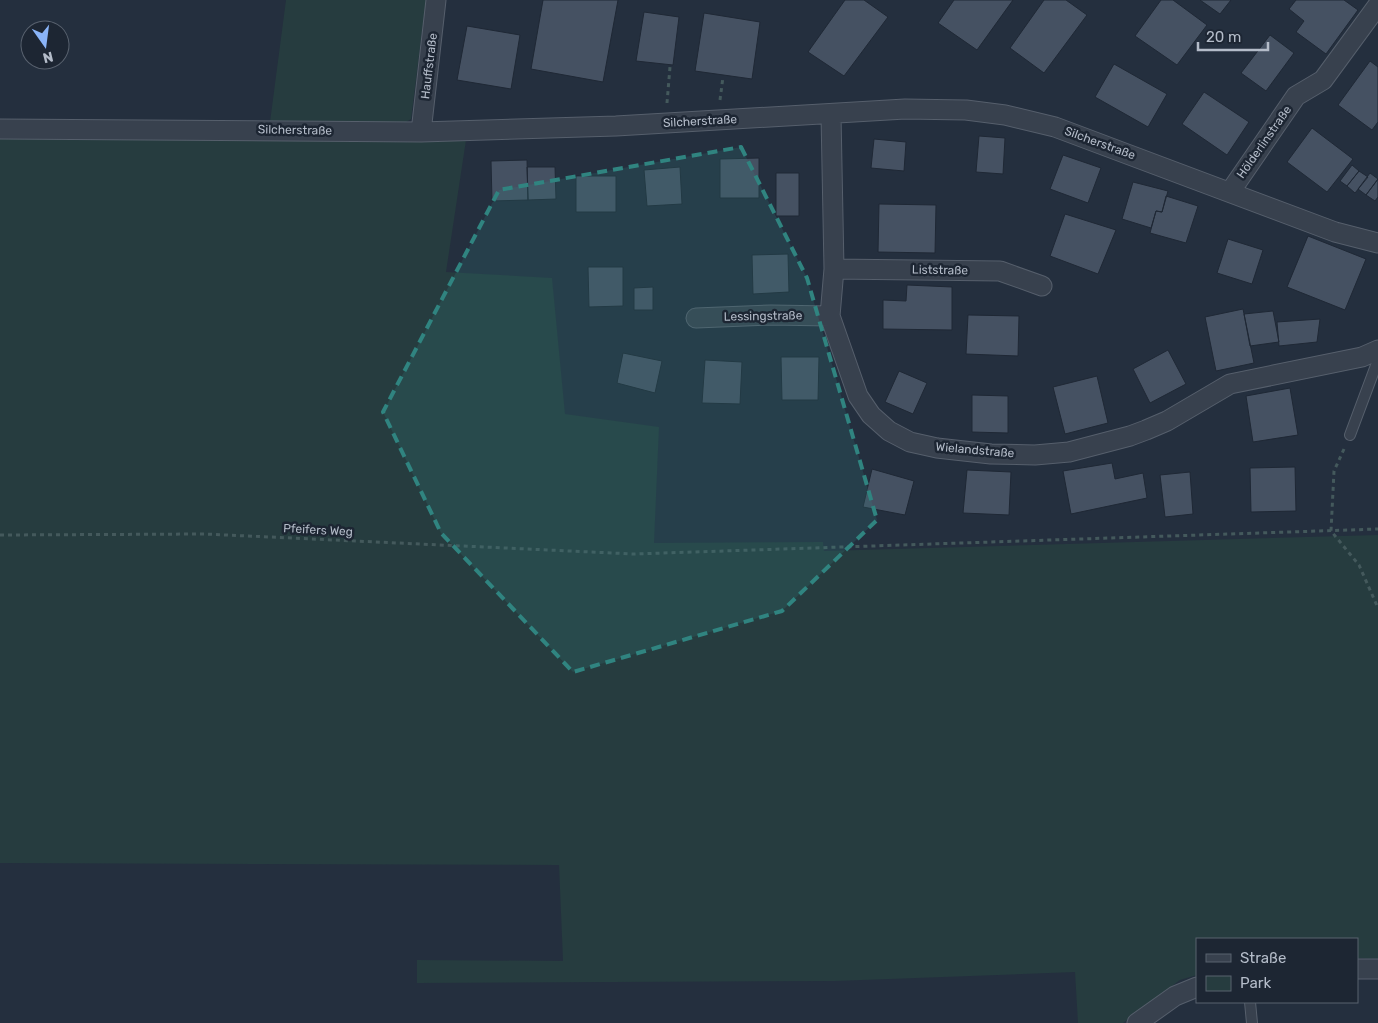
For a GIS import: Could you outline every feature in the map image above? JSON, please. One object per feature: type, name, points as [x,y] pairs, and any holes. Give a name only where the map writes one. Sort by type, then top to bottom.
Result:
[{"type":"street","name":"Hauffstraße","points":[[421,132],[436,0]]},
{"type":"street","name":"Hölderlinstraße","points":[[1230,192],[1296,96],[1323,80],[1378,5]]},
{"type":"street","name":"Silcherstraße","points":[[0,129],[421,132],[666,123],[831,115],[905,109],[966,110],[1005,115],[1055,127],[1335,232],[1378,243]]},
{"type":"street","name":"Wielandstraße","points":[[831,115],[834,268],[830,316],[858,396],[872,415],[889,431],[910,442],[937,448],[991,454],[1035,455],[1069,452],[1130,436],[1166,421],[1230,384],[1362,357],[1378,350]]},
{"type":"street","name":"Liststraße","points":[[834,268],[1000,271],[1042,286]]},
{"type":"street","name":"Lessingstraße","points":[[696,318],[830,316]]},
{"type":"street","points":[[1358,969],[1378,969]]},
{"type":"street","points":[[1136,1023],[1175,996],[1196,987]]},
{"type":"lane","points":[[1350,435],[1378,360]]},
{"type":"lane","points":[[1250,1003],[1252,1023]]},
{"type":"path","points":[[666,123],[670,67]]},
{"type":"path","points":[[1350,435],[1334,471],[1331,531],[1360,565],[1378,608]]},
{"type":"path","name":"Pfeifers Weg","points":[[0,535],[205,534],[634,554],[1378,529]]},
{"type":"highlighted area","points":[[741,147],[807,278],[877,520],[782,611],[573,672],[441,533],[383,412],[499,190]]},
{"type":"green space","points":[[286,0],[426,0],[411,119],[396,128],[270,122]]},
{"type":"green space","points":[[126,137],[466,140],[446,272],[552,278],[565,414],[659,427],[654,543],[823,542],[824,551],[1378,535],[1378,959],[1358,958],[1358,938],[1196,938],[1196,975],[1180,980],[1123,1023],[1078,1023],[1075,972],[835,981],[417,983],[417,960],[563,961],[559,865],[0,863],[0,139]]},
{"type":"building","points":[[543,0],[618,0],[603,82],[531,69]]},
{"type":"building","points":[[845,0],[864,0],[888,17],[844,76],[808,52]]},
{"type":"building","points":[[954,0],[1013,0],[977,50],[938,23]]},
{"type":"building","points":[[1044,0],[1066,0],[1087,15],[1044,73],[1010,48]]},
{"type":"building","points":[[1161,0],[1173,0],[1207,25],[1177,65],[1135,36]]},
{"type":"building","points":[[1200,0],[1231,0],[1220,14]]},
{"type":"building","points":[[1296,0],[1344,0],[1358,10],[1326,54],[1296,32],[1304,21],[1289,9]]},
{"type":"building","points":[[644,12],[679,17],[673,65],[636,61]]},
{"type":"building","points":[[704,13],[760,22],[752,79],[695,71]]},
{"type":"building","points":[[467,26],[520,35],[511,89],[457,80]]},
{"type":"building","points":[[1270,35],[1294,53],[1266,91],[1241,73]]},
{"type":"building","points":[[1370,61],[1378,67],[1378,122],[1372,130],[1338,105]]},
{"type":"building","points":[[1114,64],[1167,94],[1148,127],[1095,97]]},
{"type":"building","points":[[1204,92],[1249,122],[1227,155],[1182,124]]},
{"type":"building","points":[[1312,128],[1353,159],[1327,192],[1287,162]]},
{"type":"building","points":[[979,136],[1005,138],[1003,174],[976,172]]},
{"type":"building","points":[[874,139],[906,142],[904,171],[871,168]]},
{"type":"building","points":[[1063,155],[1101,168],[1088,203],[1050,189]]},
{"type":"building","points":[[759,158],[759,198],[720,198],[720,159]]},
{"type":"building","points":[[527,160],[528,200],[492,201],[491,161]]},
{"type":"building","points":[[1352,165],[1359,171],[1347,186],[1340,181]]},
{"type":"building","points":[[527,167],[555,167],[556,199],[528,200]]},
{"type":"building","points":[[680,167],[682,204],[647,206],[644,170]]},
{"type":"building","points":[[1359,171],[1368,177],[1355,193],[1347,186]]},
{"type":"building","points":[[776,173],[799,173],[799,216],[776,216]]},
{"type":"building","points":[[1370,173],[1378,179],[1366,195],[1358,189]]},
{"type":"building","points":[[576,176],[616,176],[616,212],[576,212]]},
{"type":"building","points":[[1378,179],[1378,197],[1375,201],[1366,195]]},
{"type":"building","points":[[1133,182],[1168,191],[1162,212],[1156,211],[1151,228],[1122,219]]},
{"type":"building","points":[[1166,196],[1198,206],[1186,243],[1150,233],[1156,211],[1162,212]]},
{"type":"building","points":[[879,204],[936,205],[935,253],[878,252]]},
{"type":"building","points":[[1065,214],[1116,230],[1098,274],[1050,256]]},
{"type":"building","points":[[1308,236],[1366,259],[1345,310],[1287,287]]},
{"type":"building","points":[[1228,239],[1263,250],[1252,284],[1217,273]]},
{"type":"building","points":[[788,254],[789,292],[753,294],[752,255]]},
{"type":"building","points":[[588,267],[623,267],[623,306],[589,307]]},
{"type":"building","points":[[907,285],[952,287],[952,330],[883,329],[883,300],[906,301]]},
{"type":"building","points":[[653,287],[653,310],[634,310],[634,288]]},
{"type":"building","points":[[1243,309],[1254,363],[1216,371],[1205,317]]},
{"type":"building","points":[[1273,311],[1279,342],[1250,346],[1244,314]]},
{"type":"building","points":[[968,315],[1019,316],[1018,356],[966,354]]},
{"type":"building","points":[[1320,319],[1317,342],[1279,346],[1277,322]]},
{"type":"building","points":[[1168,350],[1186,384],[1150,403],[1133,369]]},
{"type":"building","points":[[623,353],[662,361],[655,393],[617,383]]},
{"type":"building","points":[[781,357],[819,357],[818,400],[782,400]]},
{"type":"building","points":[[705,360],[742,362],[740,404],[702,403]]},
{"type":"building","points":[[899,371],[927,383],[913,414],[885,402]]},
{"type":"building","points":[[1097,376],[1108,423],[1065,434],[1053,387]]},
{"type":"building","points":[[1290,388],[1298,435],[1253,442],[1246,396]]},
{"type":"building","points":[[972,395],[1008,396],[1008,433],[972,432]]},
{"type":"building","points":[[1112,463],[1115,479],[1143,473],[1147,498],[1071,514],[1063,471]]},
{"type":"building","points":[[1295,467],[1296,511],[1251,512],[1250,468]]},
{"type":"building","points":[[872,469],[914,481],[905,515],[863,507]]},
{"type":"building","points":[[967,470],[1011,472],[1009,515],[963,513]]},
{"type":"building","points":[[1190,472],[1193,514],[1165,517],[1160,475]]}]
